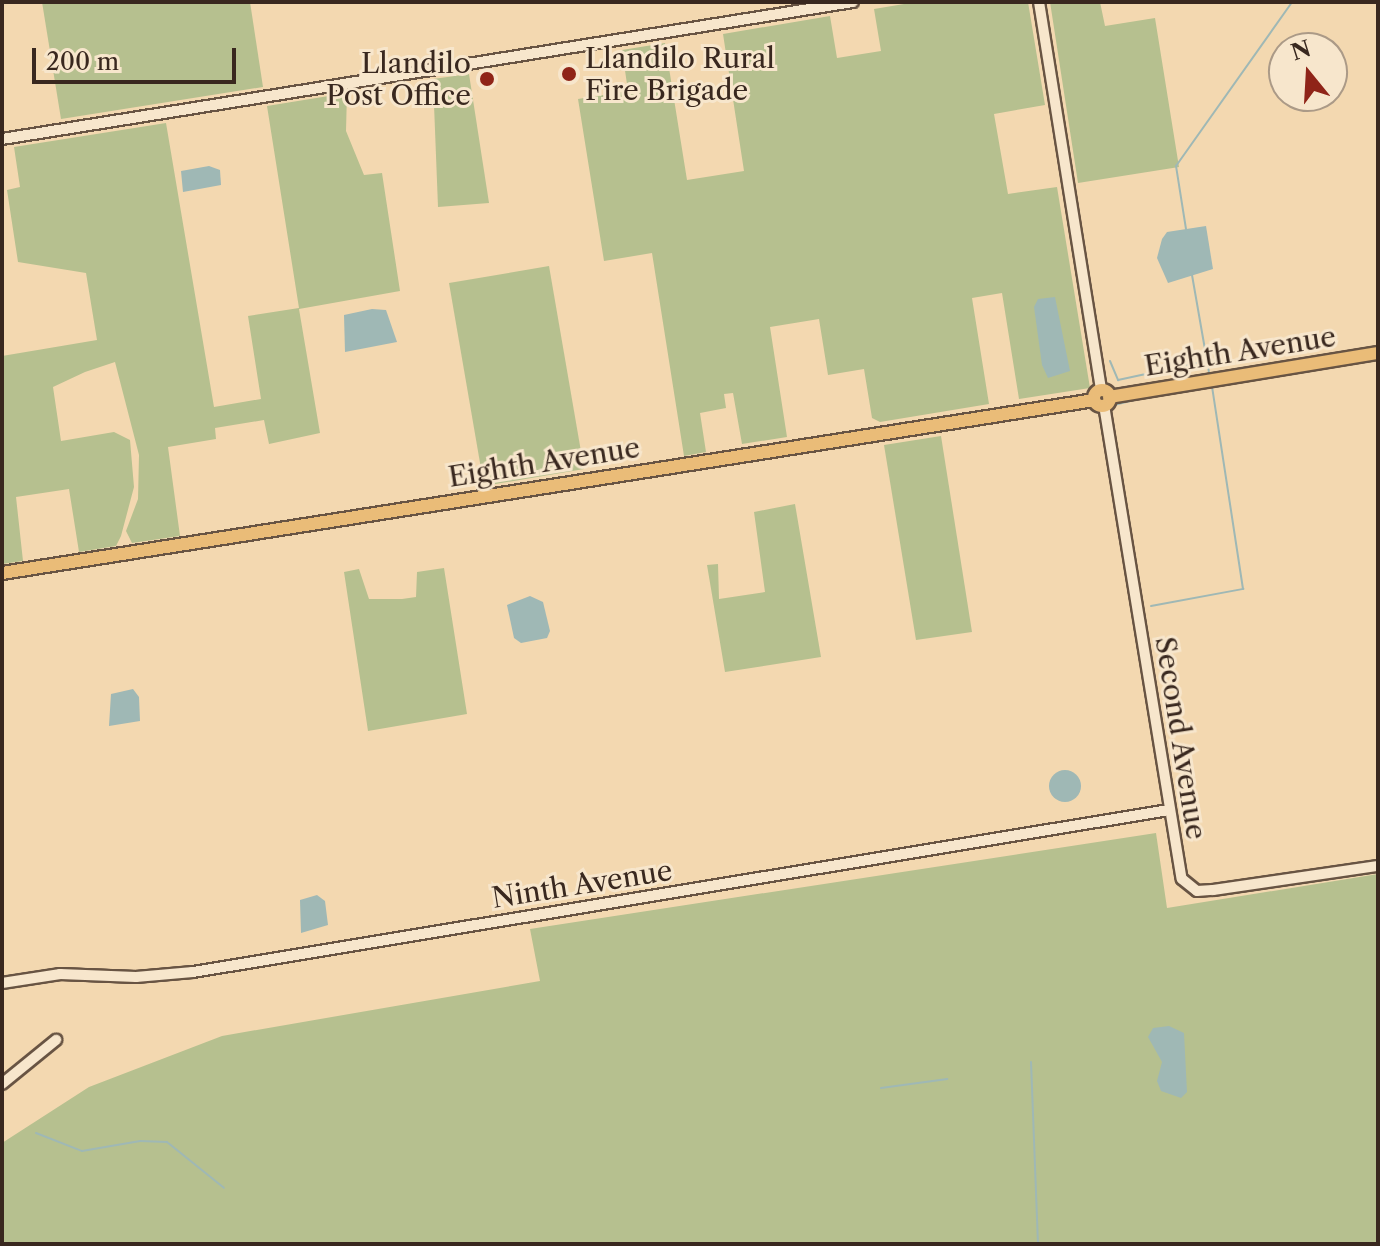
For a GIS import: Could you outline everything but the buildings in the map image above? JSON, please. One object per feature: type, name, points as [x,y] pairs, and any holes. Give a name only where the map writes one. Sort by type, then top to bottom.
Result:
[{"type":"main road","name":"Eighth Avenue","points":[[2,573],[1378,353]]},
{"type":"street","points":[[2,139],[853,2]]},
{"type":"street","name":"Second Avenue","points":[[1039,2],[1168,810],[1182,879],[1197,891],[1378,866]]},
{"type":"street","name":"Ninth Avenue","points":[[2,983],[60,974],[136,977],[193,972],[1168,810]]},
{"type":"street","points":[[2,1084],[56,1040]]},
{"type":"green space","points":[[42,2],[250,2],[263,87],[61,119]]},
{"type":"green space","points":[[916,2],[1028,2],[1045,105],[994,114],[1008,194],[1057,187],[1090,388],[1019,399],[1002,293],[972,298],[989,404],[880,422],[872,418],[864,369],[828,375],[819,319],[770,327],[787,437],[742,444],[733,393],[724,394],[726,408],[700,413],[706,452],[684,456],[652,253],[604,261],[578,99],[628,91],[622,50],[665,43],[687,180],[744,171],[723,34],[830,16],[837,58],[881,51],[874,9]]},
{"type":"green space","points":[[1050,2],[1100,2],[1105,26],[1155,18],[1179,167],[1078,183]]},
{"type":"green space","points":[[469,74],[489,203],[438,207],[433,79]]},
{"type":"green space","points":[[347,93],[346,131],[364,175],[382,173],[400,291],[299,309],[320,433],[269,444],[264,420],[215,428],[216,439],[168,447],[180,536],[132,543],[126,531],[138,499],[139,455],[115,362],[85,372],[53,387],[61,441],[114,432],[130,440],[134,487],[121,536],[116,546],[79,552],[69,489],[16,497],[23,561],[2,564],[2,356],[97,340],[86,273],[18,262],[7,190],[20,187],[14,147],[166,123],[214,407],[261,399],[248,316],[299,308],[267,106]]},
{"type":"green space","points":[[549,266],[584,469],[484,486],[449,283]]},
{"type":"green space","points":[[941,436],[972,632],[916,640],[884,445]]},
{"type":"green space","points":[[795,504],[821,657],[725,672],[707,565],[718,564],[719,599],[765,592],[754,512]]},
{"type":"green space","points":[[444,568],[467,714],[368,731],[344,572],[359,569],[369,599],[402,599],[416,597],[417,572]]},
{"type":"green space","points":[[1156,833],[1167,908],[1378,874],[1378,1244],[2,1244],[2,1143],[89,1087],[222,1036],[540,981],[530,929]]},
{"type":"water","points":[[209,166],[220,170],[221,185],[183,192],[181,171]]},
{"type":"water","points":[[1206,226],[1213,269],[1168,283],[1157,258],[1162,239],[1167,232]]},
{"type":"water","points":[[1055,297],[1070,371],[1048,378],[1042,365],[1034,307],[1038,299]]},
{"type":"water","points":[[372,309],[386,310],[397,342],[345,352],[344,315]]},
{"type":"water","points":[[530,596],[543,602],[550,631],[547,638],[521,643],[514,638],[507,605]]},
{"type":"water","points":[[133,689],[139,697],[140,721],[109,726],[111,694]]},
{"type":"water","points":[[1065,770],[1076,775],[1081,786],[1076,797],[1065,802],[1054,797],[1049,786],[1054,775]]},
{"type":"water","points":[[317,895],[325,901],[328,925],[301,933],[300,900]]},
{"type":"water","points":[[1169,1026],[1184,1033],[1187,1092],[1181,1098],[1161,1091],[1157,1081],[1162,1062],[1148,1037],[1153,1028]]},
{"type":"waterway","points":[[1186,229],[1176,166],[1292,2]]},
{"type":"waterway","points":[[1192,275],[1209,372]]},
{"type":"waterway","points":[[1110,361],[1118,380],[1206,361]]},
{"type":"waterway","points":[[1151,606],[1243,589],[1212,387]]},
{"type":"waterway","points":[[1112,410],[1114,405],[1159,394]]},
{"type":"waterway","points":[[1031,1062],[1038,1244]]},
{"type":"waterway","points":[[881,1088],[947,1079]]},
{"type":"waterway","points":[[36,1133],[82,1151],[140,1141],[167,1142],[224,1188]]},
{"type":"place","name":"Llandilo Rural Fire Brigade","points":[[569,74]]},
{"type":"place","name":"Llandilo Post Office","points":[[487,79]]}]
